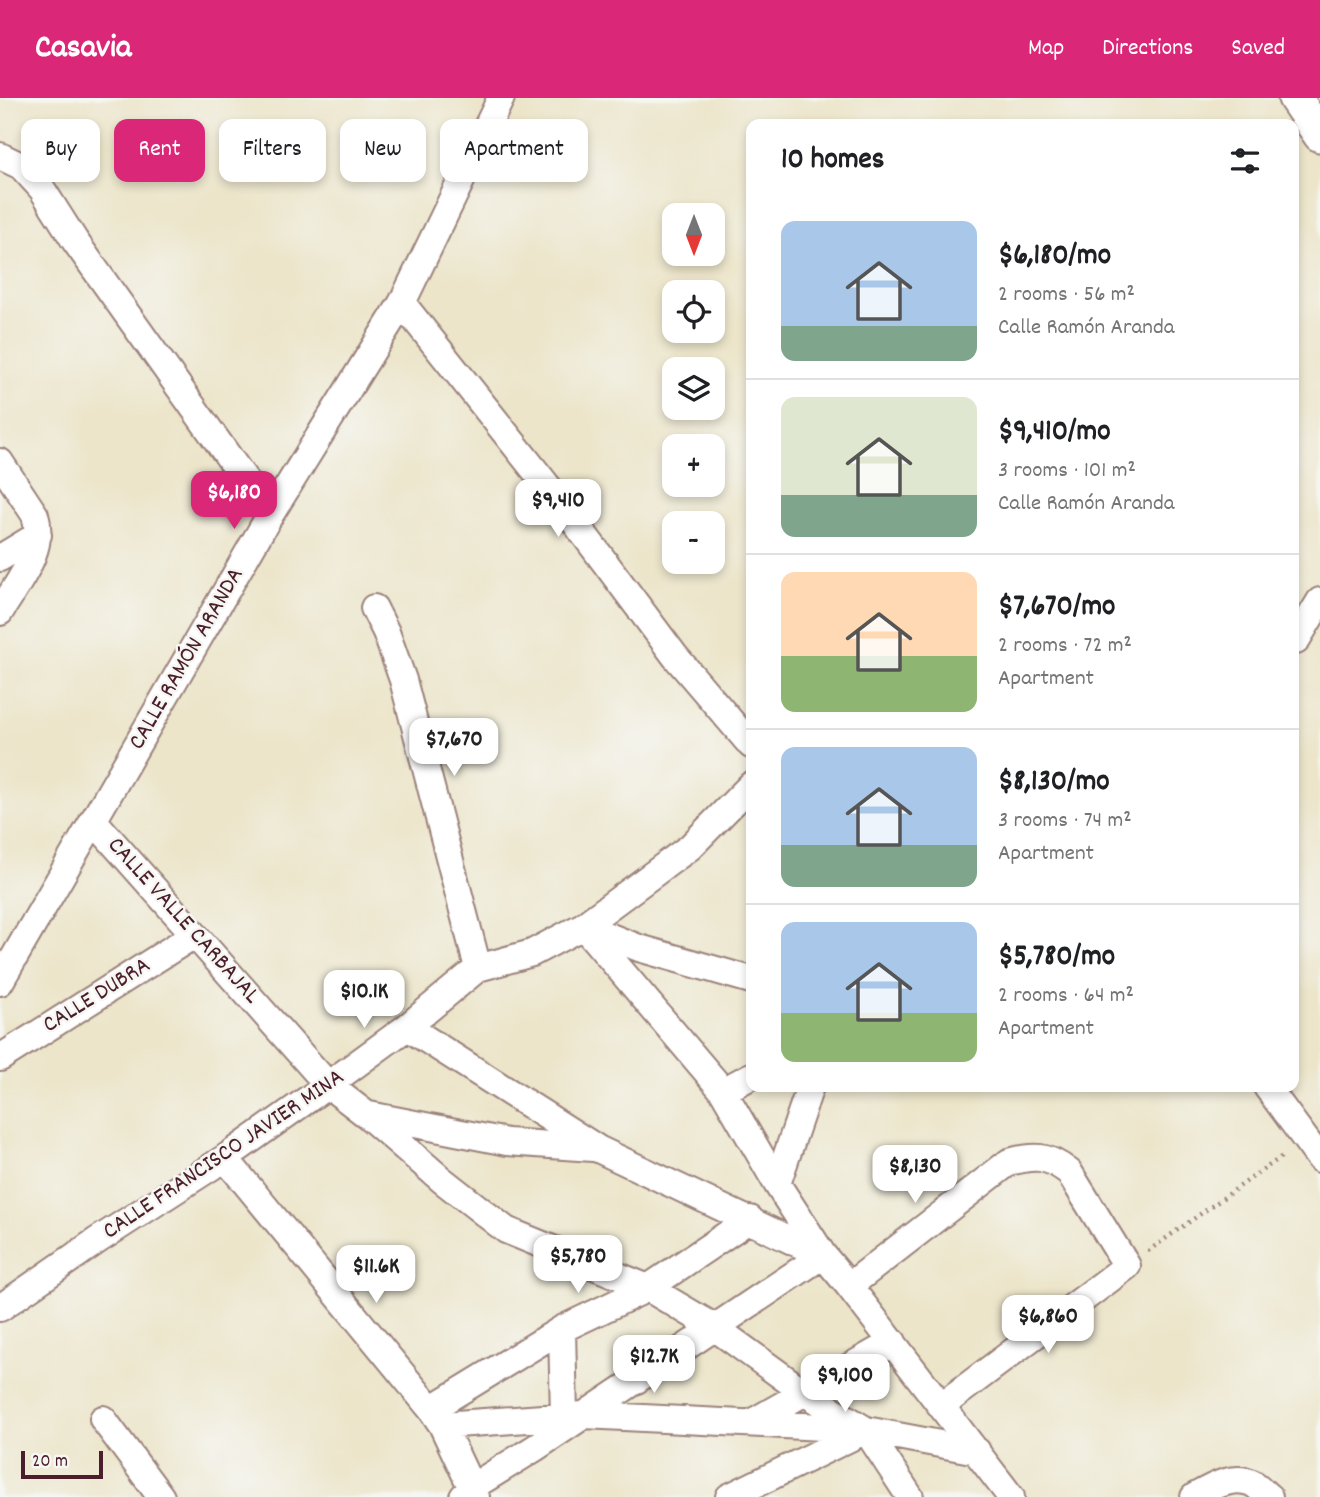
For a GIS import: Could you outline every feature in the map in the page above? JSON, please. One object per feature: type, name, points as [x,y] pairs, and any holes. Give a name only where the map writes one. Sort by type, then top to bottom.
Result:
[{"type":"street","name":"CALLE RAMÓN ARANDA","points":[[0,982],[270,515],[402,303],[501,98]]},
{"type":"street","points":[[1295,98],[1320,135]]},
{"type":"street","points":[[0,156],[21,166],[42,189],[75,241],[270,515]]},
{"type":"street","points":[[402,303],[553,493],[675,656],[746,739]]},
{"type":"street","points":[[0,462],[35,515],[38,536],[30,562],[0,612]]},
{"type":"street","points":[[0,558],[38,536]]},
{"type":"street","points":[[1303,640],[1320,601]]},
{"type":"street","points":[[374,608],[386,632],[403,680],[478,968]]},
{"type":"street","name":"CALLE FRANCISCO JAVIER MINA","points":[[0,1308],[98,1240],[225,1158],[328,1085],[407,1027],[478,968],[532,953],[583,926],[690,847],[746,790]]},
{"type":"street","name":"CALLE VALLE CARBAJAL","points":[[93,820],[328,1085],[442,1180],[506,1230],[648,1288],[714,1327],[805,1393],[866,1430]]},
{"type":"street","points":[[583,926],[639,947],[746,979]]},
{"type":"street","points":[[583,926],[723,1091],[777,1184],[823,1255],[977,1451],[995,1486],[1011,1497]]},
{"type":"street","name":"CALLE DUBRA","points":[[0,1058],[194,935]]},
{"type":"street","points":[[407,1027],[598,1149],[823,1255]]},
{"type":"street","points":[[723,1091],[746,1079]]},
{"type":"street","points":[[777,1184],[808,1092]]},
{"type":"street","points":[[1271,1092],[1312,1150]]},
{"type":"street","points":[[367,1115],[507,1143],[598,1149]]},
{"type":"street","points":[[849,1286],[1009,1162],[1029,1157],[1055,1161],[1069,1172],[1127,1266],[941,1406]]},
{"type":"street","points":[[225,1158],[436,1417],[470,1494],[574,1415],[823,1255]]},
{"type":"street","points":[[436,1417],[562,1329],[648,1288],[750,1219]]},
{"type":"street","points":[[562,1329],[574,1415]]},
{"type":"street","points":[[750,1423],[893,1342]]},
{"type":"street","points":[[436,1417],[574,1415],[866,1430],[977,1451]]},
{"type":"street","points":[[103,1419],[161,1497]]},
{"type":"street","points":[[729,1497],[866,1430]]},
{"type":"street","points":[[866,1430],[911,1497]]},
{"type":"street","points":[[1194,1497],[1220,1484],[1236,1480],[1252,1483],[1269,1497]]},
{"type":"path","points":[[1127,1266],[1312,1150]]}]
